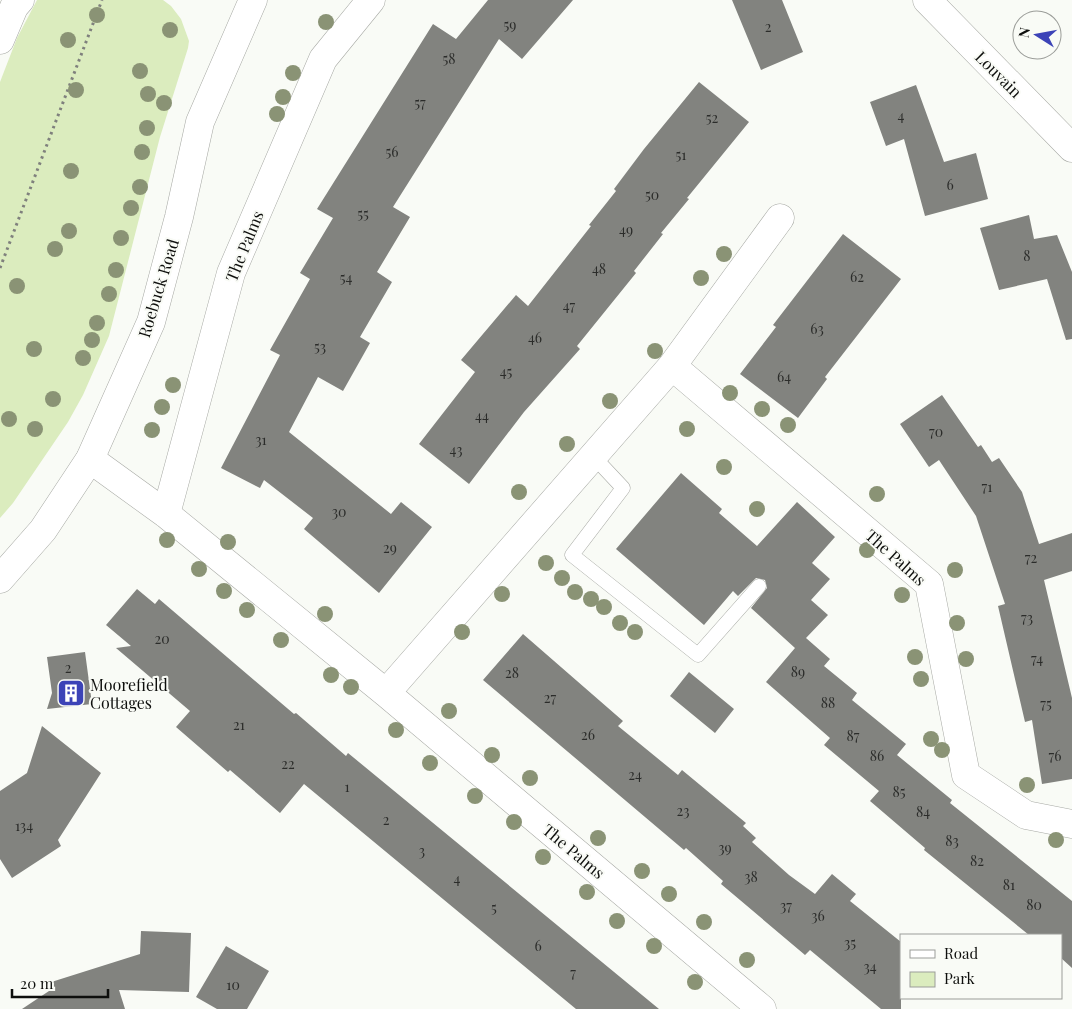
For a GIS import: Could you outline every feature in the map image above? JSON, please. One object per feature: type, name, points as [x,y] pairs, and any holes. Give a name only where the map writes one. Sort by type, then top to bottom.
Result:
[{"type":"street","points":[[0,40],[14,7],[20,0]]},
{"type":"street","name":"Roebuck Road","points":[[0,579],[44,530],[90,459],[151,322],[179,217],[200,122],[253,0]]},
{"type":"street","name":"The Palms","points":[[166,514],[231,273],[323,59],[371,0]]},
{"type":"street","name":"Louvain","points":[[927,0],[1072,148]]},
{"type":"street","points":[[386,693],[672,366],[780,218]]},
{"type":"street","name":"The Palms","points":[[672,366],[929,584],[966,775],[1026,815],[1072,824]]},
{"type":"street","name":"The Palms","points":[[90,459],[166,514],[386,693],[762,1009]]},
{"type":"lane","points":[[593,456],[623,488],[572,555],[698,655],[759,586]]},
{"type":"path","points":[[0,268],[102,0]]},
{"type":"green space","points":[[37,0],[163,0],[171,6],[181,19],[189,41],[160,137],[109,336],[83,395],[68,422],[13,503],[0,518],[0,82],[17,38]]},
{"type":"building","points":[[488,0],[573,0],[522,59],[499,39],[393,207],[410,217],[377,272],[392,282],[360,337],[370,343],[343,391],[318,377],[289,432],[391,514],[401,502],[432,527],[379,593],[304,529],[313,518],[264,480],[260,488],[221,468],[280,355],[270,350],[310,279],[300,273],[333,218],[317,209],[433,24],[456,39]]},
{"type":"building","points":[[732,0],[782,0],[803,52],[761,70]]},
{"type":"building","points":[[699,82],[749,122],[687,198],[689,199],[661,233],[663,234],[634,271],[636,273],[577,346],[580,349],[524,412],[469,484],[419,444],[475,372],[461,360],[516,295],[528,306],[591,226],[589,225],[616,191],[614,189],[644,149]]},
{"type":"building","points":[[916,85],[944,162],[976,153],[988,199],[925,216],[904,139],[886,146],[870,102]]},
{"type":"building","points":[[1029,215],[1034,239],[1057,235],[1072,272],[1072,339],[1066,340],[1047,279],[999,290],[980,228]]},
{"type":"building","points":[[843,234],[901,279],[825,377],[827,379],[798,418],[740,374],[776,327],[773,325]]},
{"type":"building","points":[[942,395],[978,447],[981,445],[992,462],[999,458],[1022,492],[1039,544],[1072,533],[1072,571],[1044,580],[1072,698],[1072,779],[1042,784],[1032,720],[1025,722],[998,606],[1005,604],[976,516],[939,460],[929,467],[900,424]]},
{"type":"building","points":[[681,473],[722,509],[719,513],[757,546],[797,502],[835,537],[812,563],[830,579],[811,600],[828,615],[806,638],[830,659],[824,666],[857,693],[852,700],[906,744],[897,755],[952,800],[950,803],[1072,901],[1072,968],[1062,959],[1062,934],[1028,934],[924,850],[925,848],[870,801],[879,791],[824,745],[830,738],[766,682],[795,648],[751,608],[767,588],[765,580],[756,578],[738,596],[733,591],[704,625],[616,549]]},
{"type":"building","points":[[137,589],[155,604],[159,599],[294,714],[296,713],[346,756],[348,753],[659,1009],[576,1009],[304,784],[280,813],[230,770],[228,772],[176,727],[190,711],[116,648],[131,646],[106,625]]},
{"type":"building","points":[[523,634],[623,721],[618,726],[678,775],[682,770],[746,823],[743,826],[756,838],[752,842],[789,875],[815,894],[832,874],[856,894],[850,901],[900,941],[901,1009],[881,1009],[810,950],[805,955],[721,884],[723,881],[686,848],[684,850],[483,680]]},
{"type":"building","points":[[85,652],[92,704],[47,709],[52,693],[47,657]]},
{"type":"building","points":[[689,672],[734,709],[715,733],[670,696]]},
{"type":"building","points":[[42,726],[101,773],[58,840],[61,846],[12,878],[0,859],[0,791],[27,773]]},
{"type":"building","points":[[141,931],[191,933],[189,992],[119,990],[125,1009],[22,1009],[52,989],[45,988],[45,984],[140,954]]},
{"type":"building","points":[[226,946],[269,971],[247,1009],[217,1009],[196,997]]},
{"type":"place","name":"Moorefield Cottages","points":[[71,693]]}]
